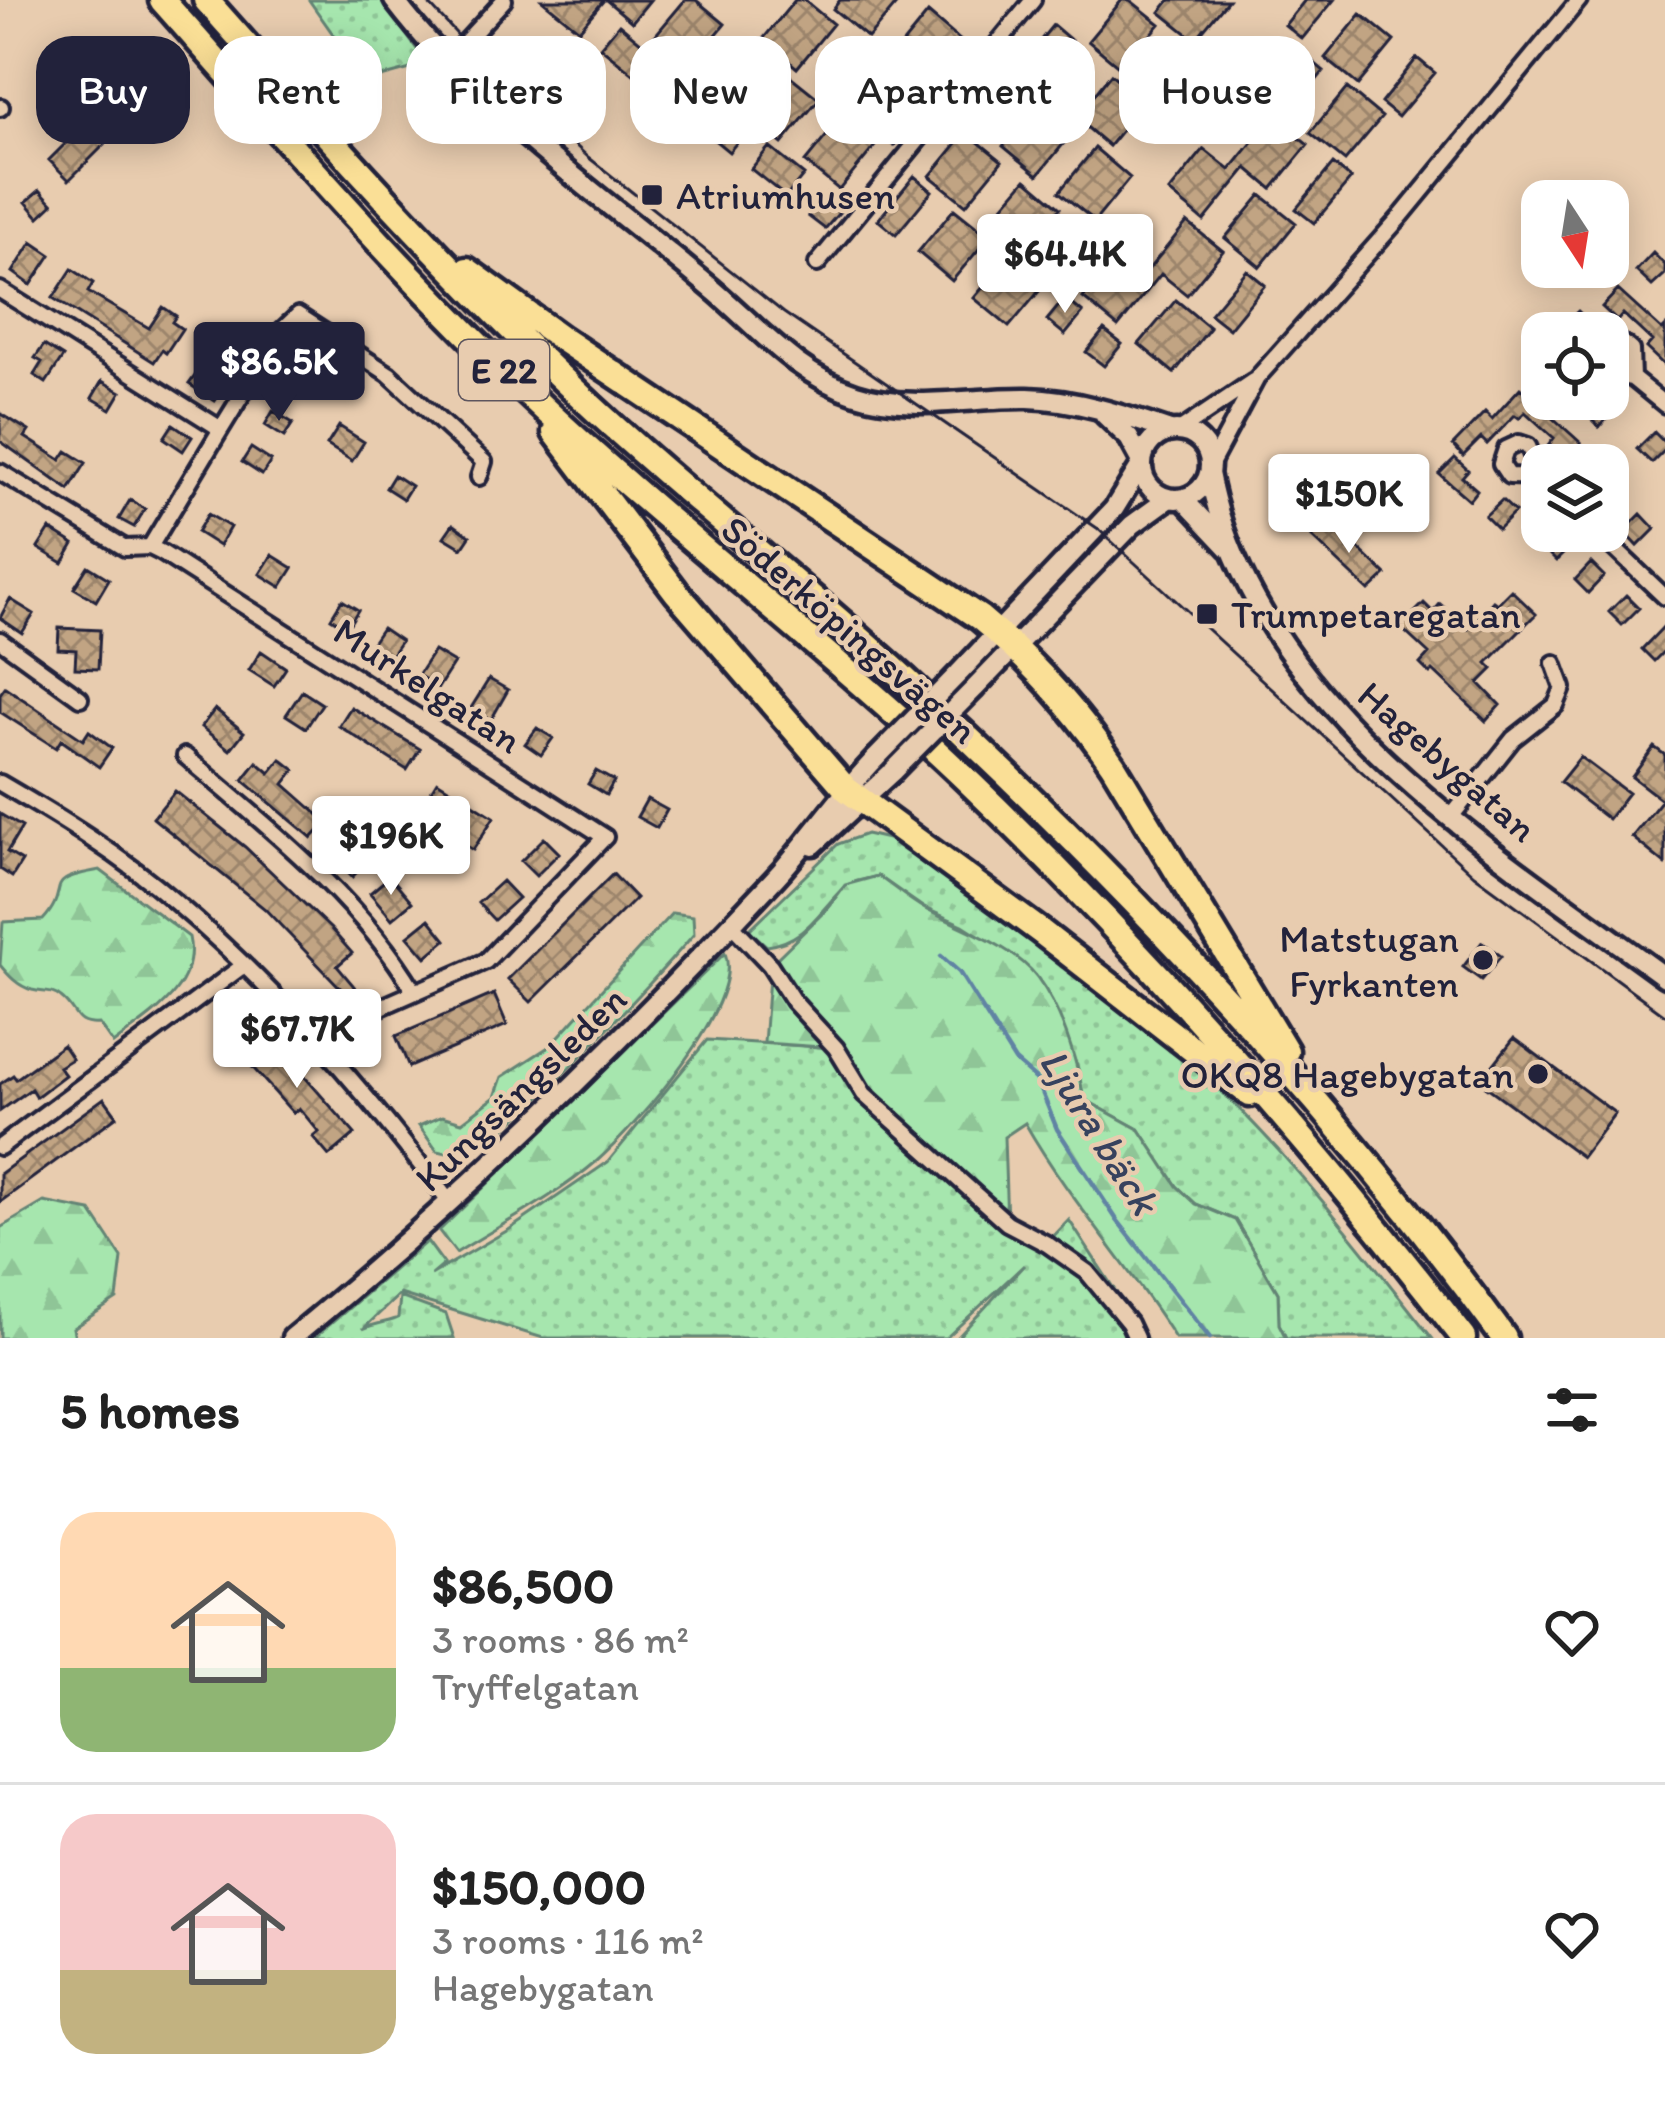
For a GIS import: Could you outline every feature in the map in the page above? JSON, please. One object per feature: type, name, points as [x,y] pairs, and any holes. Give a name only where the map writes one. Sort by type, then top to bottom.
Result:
[{"type":"highway","name":"Söderköpingsvägen","points":[[162,0],[385,249],[521,387],[971,784],[1163,980],[1303,1136],[1464,1338]]},
{"type":"highway","name":"Söderköpingsvägen","points":[[206,0],[406,225],[578,394],[900,675],[1048,814],[1311,1095],[1504,1338]]},
{"type":"highway","points":[[406,225],[562,339],[810,502],[1006,639],[1094,737],[1113,765],[1311,1095]]},
{"type":"highway","points":[[521,387],[677,593],[854,796],[1056,943],[1303,1136]]},
{"type":"main road","points":[[394,0],[424,36]]},
{"type":"main road","points":[[534,144],[716,292],[790,360],[824,382],[895,402],[1031,398],[1102,412],[1196,437],[1204,446],[1210,470],[1196,493],[1176,499],[1152,490],[1129,439],[1102,412]]},
{"type":"main road","points":[[1141,463],[1153,439],[1174,431]]},
{"type":"main road","name":"Kungsängsleden","points":[[292,1338],[450,1203],[583,1077],[854,796],[893,771],[975,688],[1006,639],[1114,509],[1141,463]]},
{"type":"main road","name":"Hagebygatan","points":[[1210,470],[1234,552],[1276,630],[1317,688],[1376,753],[1451,817],[1665,977]]},
{"type":"main road","name":"Kungsängsleden","points":[[854,796],[876,758],[959,673],[1006,639],[1132,525],[1176,499]]},
{"type":"main road","name":"Hagebygatan","points":[[1176,499],[1234,552]]},
{"type":"street","points":[[471,36],[505,0]]},
{"type":"street","points":[[817,264],[1034,0]]},
{"type":"street","points":[[1210,470],[1257,378],[1402,215],[1579,0]]},
{"type":"street","points":[[0,290],[220,429]]},
{"type":"street","points":[[150,547],[281,331],[298,315],[389,374],[417,404],[470,446],[484,462],[479,477]]},
{"type":"street","points":[[1629,349],[1632,377]]},
{"type":"street","points":[[1629,377],[1665,405]]},
{"type":"street","points":[[1174,431],[1257,378]]},
{"type":"street","name":"Murkelgatan","points":[[0,472],[125,548],[150,547],[604,837],[486,961],[313,1037]]},
{"type":"street","points":[[1618,552],[1665,597]]},
{"type":"street","points":[[0,640],[80,698]]},
{"type":"street","points":[[1451,817],[1513,739],[1556,705],[1563,688],[1554,663]]},
{"type":"street","points":[[185,756],[333,889],[391,952],[415,992]]},
{"type":"street","points":[[0,783],[115,856],[173,900],[244,965],[392,1126],[450,1203]]},
{"type":"street","points":[[731,924],[836,1048],[864,1094],[1007,1223],[1087,1272],[1136,1338]]},
{"type":"street","points":[[0,1147],[244,965]]},
{"type":"green space","points":[[309,0],[381,0],[407,36],[406,70],[382,77],[382,36],[334,36]]},
{"type":"green space","points":[[866,834],[888,839],[1001,918],[1184,1057],[1284,1156],[1432,1338],[1286,1338],[1279,1324],[1278,1293],[1235,1220],[1196,1204],[1177,1186],[1140,1130],[1084,1099],[1077,1064],[996,946],[963,925],[924,908],[878,876],[845,886],[791,939],[767,946],[749,930],[838,844]]},
{"type":"green space","points":[[100,870],[189,937],[187,971],[179,986],[113,1044],[99,1024],[80,1020],[54,994],[22,986],[0,965],[3,922],[43,920],[62,882]]},
{"type":"green space","points":[[878,876],[925,909],[1000,946],[1037,977],[1067,1035],[1084,1099],[1140,1130],[1177,1186],[1196,1204],[1235,1220],[1278,1293],[1279,1324],[1286,1338],[1175,1338],[1025,1123],[1004,1137],[1007,1223],[864,1094],[836,1048],[764,1043],[770,965],[845,885]]},
{"type":"green space","points":[[672,913],[693,916],[694,934],[582,1054],[485,1143],[465,1154],[437,1151],[419,1126],[442,1116],[462,1122],[495,1097],[502,1077],[550,1046]]},
{"type":"green space","points":[[725,953],[727,975],[719,1002],[683,1063],[636,1122],[581,1174],[456,1253],[439,1231]]},
{"type":"green space","points":[[707,1040],[836,1048],[1007,1223],[1047,1243],[1069,1220],[1146,1338],[957,1338],[1024,1265],[946,1338],[543,1338],[400,1294],[363,1329],[398,1318],[400,1297],[446,1314],[454,1338],[314,1338],[427,1241],[444,1264],[431,1275],[510,1229],[608,1162]]},
{"type":"green space","points":[[44,1202],[91,1211],[122,1258],[117,1299],[73,1328],[75,1338],[0,1338],[0,1228]]},
{"type":"building","points":[[542,0],[604,0],[579,30]]},
{"type":"building","points":[[606,0],[650,0],[632,22]]},
{"type":"building","points":[[685,0],[696,0],[725,24],[715,36],[655,36]]},
{"type":"building","points":[[795,0],[804,0],[833,24],[823,36],[815,36],[815,46],[797,68],[791,63],[791,36],[765,36]]},
{"type":"building","points":[[840,0],[900,0],[870,36],[833,9]]},
{"type":"building","points":[[1122,0],[1130,0],[1160,24],[1150,36],[1119,36],[1119,67],[1095,47],[1092,36]]},
{"type":"building","points":[[1170,0],[1228,0],[1198,36],[1190,36],[1160,12]]},
{"type":"building","points":[[1305,0],[1334,0],[1304,36],[1285,25]]},
{"type":"building","points":[[928,13],[955,36],[909,36]]},
{"type":"building","points":[[1361,14],[1394,41],[1358,85],[1325,58]]},
{"type":"building","points":[[619,24],[633,36],[630,71],[606,52],[606,40]]},
{"type":"building","points":[[1053,25],[1066,36],[1044,36]]},
{"type":"building","points":[[1417,58],[1435,73],[1398,117],[1381,103]]},
{"type":"building","points":[[1111,74],[1119,81],[1119,134],[1109,146],[1095,134],[1095,94]]},
{"type":"building","points":[[791,77],[815,96],[815,104],[791,133]]},
{"type":"building","points":[[1347,88],[1382,117],[1345,161],[1315,137],[1315,127]]},
{"type":"building","points":[[65,144],[105,144],[69,180],[49,160]]},
{"type":"building","points":[[820,144],[875,146],[839,190],[805,162]]},
{"type":"building","points":[[956,144],[981,144],[1002,161],[966,205],[930,176]]},
{"type":"building","points":[[1005,144],[1063,144],[1038,175]]},
{"type":"building","points":[[1251,144],[1308,145],[1272,189],[1247,168],[1204,221],[1169,192],[1204,149],[1230,170]]},
{"type":"building","points":[[769,147],[804,175],[786,197],[751,169]]},
{"type":"building","points":[[1095,148],[1130,178],[1095,221],[1059,192]]},
{"type":"building","points":[[1333,164],[1351,179],[1314,223],[1296,209]]},
{"type":"building","points":[[914,176],[932,191],[896,235],[878,220]]},
{"type":"building","points":[[1026,179],[1060,208],[1023,251],[989,222]]},
{"type":"building","points":[[40,190],[53,204],[39,217],[26,202]]},
{"type":"building","points":[[827,193],[844,207],[825,229],[808,216]]},
{"type":"building","points":[[1261,195],[1296,223],[1260,267],[1225,238]]},
{"type":"building","points":[[954,209],[989,237],[952,281],[918,252]]},
{"type":"building","points":[[1187,222],[1223,251],[1187,295],[1161,274],[1118,327],[1083,298],[1118,254],[1144,275]]},
{"type":"building","points":[[32,242],[51,255],[31,285],[13,272]]},
{"type":"building","points":[[1653,253],[1665,265],[1665,274],[1652,286],[1636,271]]},
{"type":"building","points":[[1010,254],[1046,283],[1009,327],[974,298]]},
{"type":"building","points":[[72,269],[93,283],[88,292],[149,328],[163,307],[176,316],[172,322],[182,329],[166,353],[162,350],[154,362],[53,298]]},
{"type":"building","points":[[1247,270],[1265,285],[1229,329],[1210,314]]},
{"type":"building","points":[[1618,290],[1662,330],[1665,327],[1665,366],[1646,348],[1652,341],[1629,320],[1629,312],[1607,312],[1602,307]]},
{"type":"building","points":[[1065,298],[1083,313],[1065,335],[1047,320]]},
{"type":"building","points":[[1176,300],[1210,328],[1174,373],[1139,344]]},
{"type":"building","points":[[1104,330],[1122,344],[1104,366],[1086,352]]},
{"type":"building","points":[[44,345],[63,357],[46,383],[34,375],[42,362],[35,358]]},
{"type":"building","points":[[307,358],[332,374],[321,392],[296,376]]},
{"type":"building","points":[[197,373],[223,389],[215,401],[189,384]]},
{"type":"building","points":[[102,381],[121,392],[111,409],[92,398]]},
{"type":"building","points":[[1521,389],[1521,416],[1515,415],[1487,444],[1481,438],[1463,456],[1453,445],[1485,412],[1492,419]]},
{"type":"building","points":[[273,411],[293,423],[284,437],[265,425]]},
{"type":"building","points":[[0,413],[29,431],[25,437],[61,460],[67,451],[86,463],[69,490],[0,441]]},
{"type":"building","points":[[1534,420],[1555,420],[1581,443],[1550,444],[1554,438]]},
{"type":"building","points":[[173,424],[192,437],[183,451],[164,438]]},
{"type":"building","points":[[339,426],[364,442],[352,461],[327,445]]},
{"type":"building","points":[[1654,432],[1665,443],[1665,450],[1652,463],[1637,449]]},
{"type":"building","points":[[251,448],[271,461],[262,475],[242,462]]},
{"type":"building","points":[[1455,458],[1468,470],[1462,477],[1477,490],[1469,500],[1439,474]]},
{"type":"building","points":[[394,475],[411,486],[403,499],[386,488]]},
{"type":"building","points":[[130,500],[145,509],[134,527],[119,519]]},
{"type":"building","points":[[1502,500],[1515,512],[1498,529],[1485,516]]},
{"type":"building","points":[[208,514],[230,527],[219,546],[197,532]]},
{"type":"building","points":[[1641,514],[1655,529],[1638,546],[1629,536],[1629,526]]},
{"type":"building","points":[[1329,520],[1386,575],[1369,591],[1312,537]]},
{"type":"building","points":[[453,524],[470,536],[462,548],[444,537]]},
{"type":"building","points":[[50,529],[74,544],[63,563],[38,548]]},
{"type":"building","points":[[272,555],[293,568],[281,587],[260,574]]},
{"type":"building","points":[[1591,563],[1604,576],[1588,593],[1575,580]]},
{"type":"building","points":[[88,566],[109,579],[96,601],[74,588]]},
{"type":"building","points":[[1511,590],[1536,614],[1487,663],[1493,669],[1479,683],[1500,705],[1486,721],[1420,664],[1429,654],[1400,627],[1424,603],[1433,612],[1440,604],[1468,629],[1493,601],[1497,604]]},
{"type":"building","points":[[1626,595],[1639,608],[1622,625],[1609,612]]},
{"type":"building","points":[[10,599],[34,614],[22,633],[0,618]]},
{"type":"building","points":[[342,600],[358,610],[347,628],[331,618]]},
{"type":"building","points":[[1665,625],[1665,650],[1654,661],[1642,649]]},
{"type":"building","points":[[59,628],[100,630],[98,669],[75,668],[76,650],[58,649]]},
{"type":"building","points":[[382,628],[401,641],[390,657],[371,644]]},
{"type":"building","points":[[261,651],[286,668],[274,686],[249,670]]},
{"type":"building","points":[[434,651],[454,663],[438,688],[418,675]]},
{"type":"building","points":[[489,679],[508,690],[491,720],[471,708]]},
{"type":"building","points":[[5,687],[83,740],[89,731],[112,748],[99,767],[61,740],[56,748],[0,712]]},
{"type":"building","points":[[302,691],[322,704],[306,728],[286,715]]},
{"type":"building","points":[[351,707],[420,749],[407,770],[339,726]]},
{"type":"building","points":[[215,709],[244,732],[230,750],[201,727]]},
{"type":"building","points":[[537,728],[553,738],[541,755],[525,744]]},
{"type":"building","points":[[1654,747],[1665,755],[1665,864],[1632,837],[1662,800],[1632,777]]},
{"type":"building","points":[[1580,757],[1628,793],[1608,819],[1560,782]]},
{"type":"building","points":[[281,759],[295,770],[284,784],[327,822],[312,838],[243,780],[257,762],[270,773]]},
{"type":"building","points":[[596,771],[614,781],[606,795],[588,784]]},
{"type":"building","points":[[437,781],[494,817],[473,850],[417,814]]},
{"type":"building","points":[[175,791],[245,847],[331,929],[352,953],[337,966],[358,991],[350,998],[265,909],[153,818]]},
{"type":"building","points":[[647,799],[667,810],[657,828],[637,817]]},
{"type":"building","points":[[0,814],[22,827],[7,852],[22,861],[12,877],[0,869]]},
{"type":"building","points":[[544,838],[559,853],[536,876],[521,861]]},
{"type":"building","points":[[347,841],[367,862],[352,877],[332,856]]},
{"type":"building","points":[[613,874],[636,898],[531,1002],[508,979]]},
{"type":"building","points":[[390,876],[412,902],[392,919],[370,893]]},
{"type":"building","points":[[502,881],[518,898],[494,920],[478,903]]},
{"type":"building","points":[[429,919],[446,940],[426,957],[408,936]]},
{"type":"building","name":"Matstugan Fyrkanten","points":[[1482,942],[1501,956],[1481,980],[1463,967]]},
{"type":"building","points":[[494,994],[507,1025],[409,1067],[396,1036]]},
{"type":"building","points":[[261,1027],[355,1134],[329,1156],[313,1137],[319,1132],[299,1108],[293,1113],[248,1062],[254,1056],[243,1043]]},
{"type":"building","points":[[1514,1038],[1615,1113],[1582,1157],[1480,1082]]},
{"type":"building","points":[[63,1045],[72,1059],[59,1067],[65,1075],[36,1097],[31,1089],[0,1111],[0,1084],[13,1075],[16,1079]]},
{"type":"building","points":[[104,1098],[117,1116],[0,1202],[0,1174]]},
{"type":"waterway","name":"Ljura bäck","points":[[941,956],[959,972],[1015,1061],[1037,1080],[1057,1129],[1117,1220],[1210,1338]]},
{"type":"tram line","points":[[425,0],[588,157],[784,313],[1097,528],[1474,875],[1665,1015]]},
{"type":"place","name":"Atriumhusen","points":[[652,195]]},
{"type":"place","name":"Trumpetaregatan","points":[[1207,614]]},
{"type":"place","name":"Matstugan Fyrkanten","points":[[1483,960]]},
{"type":"place","name":"OKQ8 Hagebygatan","points":[[1538,1074]]}]
